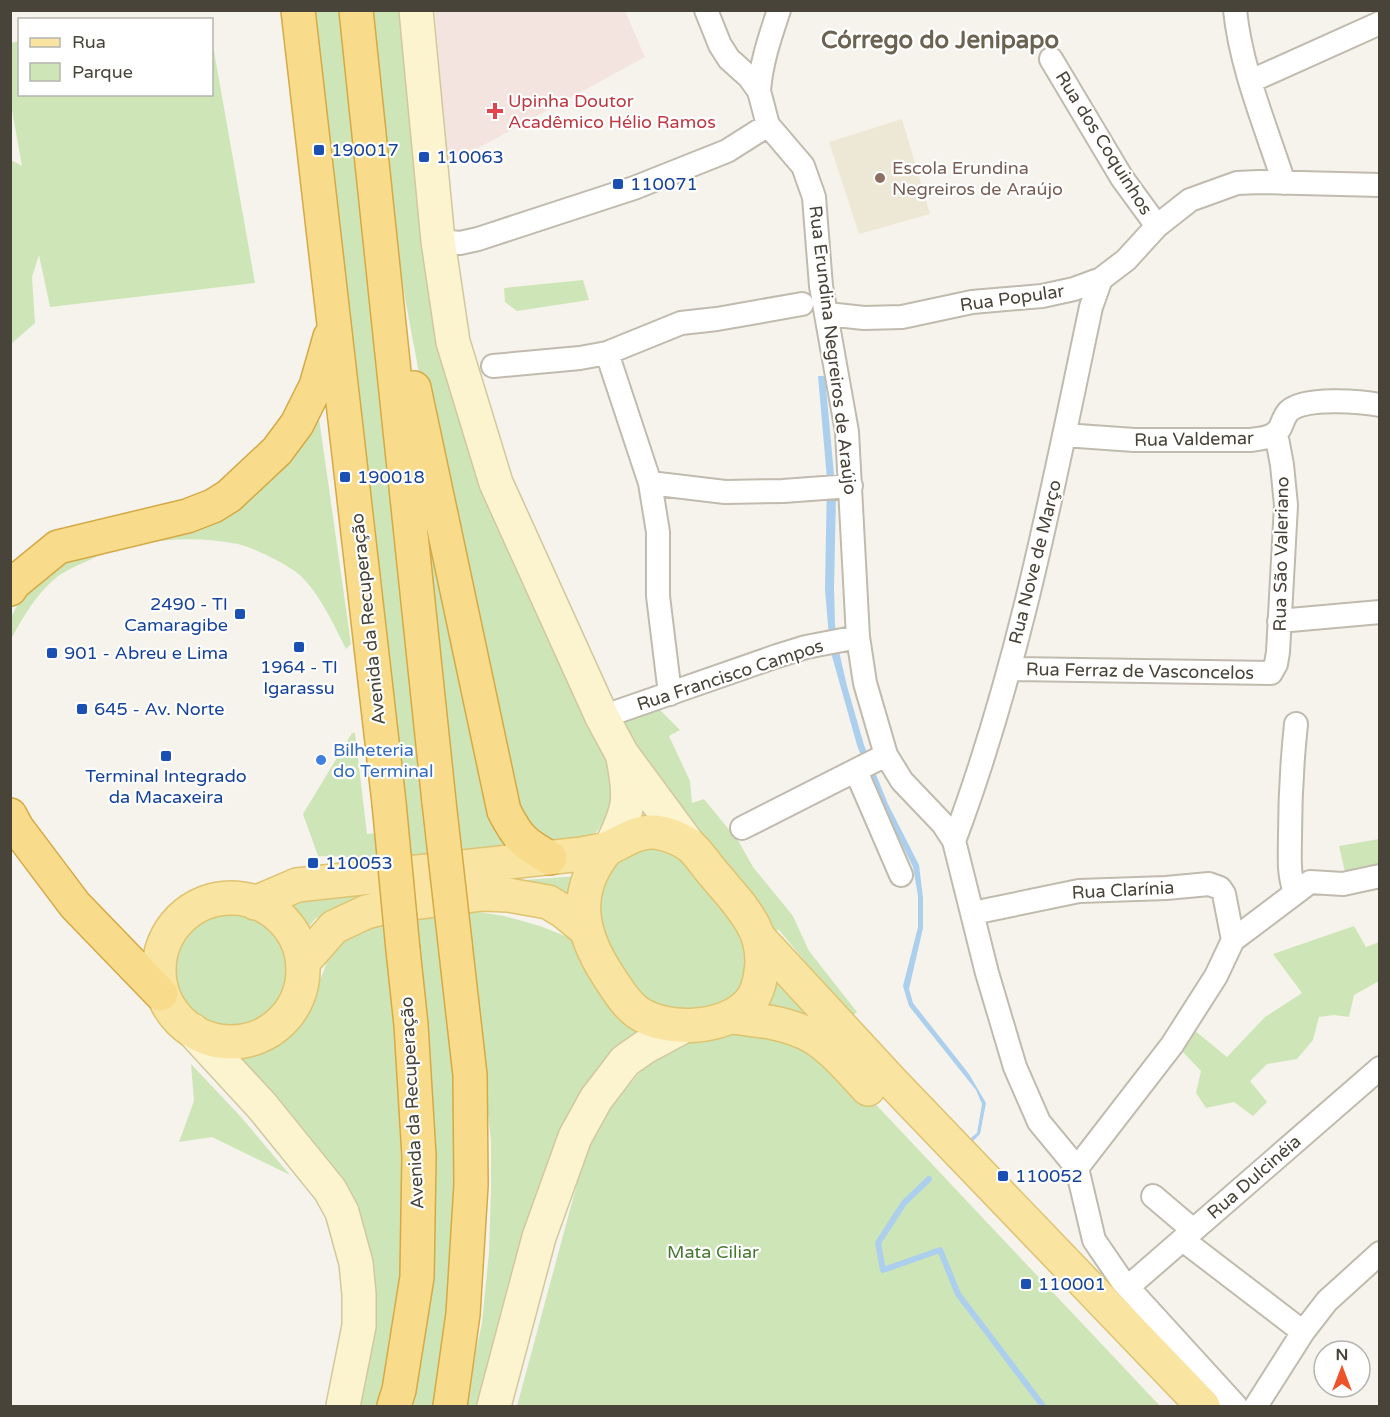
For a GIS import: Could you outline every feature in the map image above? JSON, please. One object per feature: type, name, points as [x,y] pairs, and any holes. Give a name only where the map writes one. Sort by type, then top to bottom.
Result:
[{"type":"highway","name":"Avenida da Recuperação","points":[[298,10],[389,803],[411,1025],[419,1156],[417,1277],[399,1390],[394,1407]]},
{"type":"highway","points":[[356,10],[470,1075],[471,1185],[463,1314],[450,1407]]},
{"type":"highway","points":[[379,234],[504,811],[516,834],[527,845],[550,858]]},
{"type":"highway","points":[[10,589],[14,583],[58,547],[187,516],[213,506],[229,496],[277,451],[297,424],[316,386],[335,318]]},
{"type":"highway","points":[[10,815],[17,828],[75,905],[161,994]]},
{"type":"main road","points":[[416,10],[438,241],[453,342],[496,483],[602,717],[622,754],[689,845],[744,910],[754,926],[759,938],[762,960],[758,990],[748,1004],[732,1017]]},
{"type":"main road","points":[[622,754],[628,787],[628,802],[620,828],[610,847],[596,862],[586,891],[583,909],[585,929],[592,948],[606,972],[622,997],[638,1013],[661,1022],[684,1026]]},
{"type":"main road","points":[[255,903],[297,885],[582,854],[610,847],[646,832],[668,835],[689,845]]},
{"type":"main road","points":[[304,961],[334,927],[347,919],[390,906],[482,894],[508,895],[548,902],[585,929]]},
{"type":"main road","points":[[192,1030],[214,1040],[238,1042],[260,1036],[280,1024],[294,1006],[303,984],[304,961],[297,939],[284,920],[265,906],[242,898],[217,899],[194,908],[176,924],[164,945],[159,969],[161,994],[175,1014],[262,1106],[330,1190],[342,1212],[356,1263],[359,1293],[359,1326],[343,1407]]},
{"type":"main road","points":[[759,938],[892,1082],[1203,1407]]},
{"type":"main road","points":[[494,1407],[539,1237],[575,1137],[596,1099],[625,1062],[645,1047],[684,1026],[732,1017],[787,1026],[814,1038],[839,1058],[1075,1305],[1176,1407]]},
{"type":"street","name":"Rua Erundina Negreiros de Araújo","points":[[706,10],[720,45],[729,59],[749,76],[759,91],[768,125],[803,166],[814,197],[820,274],[847,432],[858,637],[865,683],[886,755],[902,781],[943,824],[954,841],[999,1014],[1020,1077],[1039,1122],[1077,1168],[1094,1239],[1128,1287],[1236,1407]]},
{"type":"street","points":[[759,91],[766,46],[779,10]]},
{"type":"street","points":[[1235,10],[1237,29],[1251,81],[1284,183]]},
{"type":"street","points":[[1251,81],[1380,23]]},
{"type":"street","name":"Rua dos Coquinhos","points":[[1051,59],[1122,178],[1157,226]]},
{"type":"street","points":[[438,241],[460,243],[478,239],[634,188],[727,151],[768,125]]},
{"type":"street","name":"Rua Popular","points":[[827,314],[864,318],[902,317],[972,302],[1042,296],[1074,289],[1101,279],[1125,260],[1157,226],[1190,200],[1237,183],[1380,184]]},
{"type":"street","name":"Rua Nove de Março","points":[[954,841],[970,799],[1027,606],[1054,489],[1091,307],[1101,279]]},
{"type":"street","points":[[493,366],[580,358],[607,353],[681,323],[717,320],[802,304]]},
{"type":"street","points":[[607,353],[650,483],[657,532],[658,596],[670,694]]},
{"type":"street","name":"Rua Valdemar","points":[[1064,435],[1134,440],[1262,438],[1276,433],[1289,411],[1303,404],[1365,402],[1380,405]]},
{"type":"street","name":"Rua São Valeriano","points":[[1271,673],[1277,659],[1286,505],[1276,433]]},
{"type":"street","points":[[650,483],[725,492],[851,486]]},
{"type":"street","points":[[1279,621],[1380,612]]},
{"type":"street","name":"Rua Francisco Campos","points":[[602,717],[786,653],[858,637]]},
{"type":"street","name":"Rua Ferraz de Vasconcelos","points":[[1009,669],[1271,673]]},
{"type":"street","points":[[1295,892],[1291,882],[1290,815],[1296,724]]},
{"type":"street","points":[[742,828],[886,755]]},
{"type":"street","points":[[856,771],[901,875]]},
{"type":"street","points":[[1077,1168],[1172,1045],[1216,976],[1233,940],[1310,882],[1343,884],[1380,876]]},
{"type":"street","name":"Rua Clarínia","points":[[973,913],[1079,891],[1209,884],[1220,888],[1228,903],[1233,940]]},
{"type":"street","name":"Rua Dulcinéia","points":[[1128,1287],[1380,1068]]},
{"type":"street","points":[[1153,1196],[1188,1235],[1303,1332]]},
{"type":"street","points":[[1256,1407],[1303,1332],[1327,1300],[1380,1253]]},
{"type":"shaded area","name":"Upinha Doutor Acadêmico Hélio Ramos","points":[[435,11],[625,11],[645,57],[447,165]]},
{"type":"shaded area","name":"Escola Erundina Negreiros de Araújo","points":[[902,119],[930,214],[859,234],[829,142]]},
{"type":"green space","points":[[311,11],[344,11],[403,382],[516,849],[370,858],[318,856],[303,814],[352,733],[355,733],[367,834],[398,831]]},
{"type":"green space","points":[[368,11],[403,11],[431,267],[615,769],[614,798],[604,821],[592,838],[551,846],[523,824],[449,513],[422,388],[397,247]]},
{"type":"green space","points":[[18,41],[18,96],[213,96],[213,46],[255,283],[50,307],[39,255],[32,277],[35,323],[11,344],[11,160],[22,166],[11,105],[11,43]]},
{"type":"green space","points":[[583,280],[589,300],[517,311],[505,302],[504,288]]},
{"type":"green space","points":[[316,397],[351,644],[346,649],[318,597],[296,572],[245,546],[199,540],[160,541],[122,548],[71,569],[57,577],[43,590],[11,639],[11,617],[23,595],[51,568],[85,549],[172,530]]},
{"type":"green space","points":[[656,706],[680,730],[669,736],[690,781],[692,803],[704,799],[739,842],[753,867],[793,916],[809,951],[857,1012],[851,1017],[779,930],[765,930],[716,867],[718,853],[697,844],[617,722]]},
{"type":"green space","points":[[1379,839],[1379,870],[1347,881],[1339,846]]},
{"type":"green space","points":[[653,848],[676,851],[731,914],[755,964],[732,1009],[654,1011],[607,962],[596,886],[603,873],[630,853]]},
{"type":"green space","points":[[577,876],[568,901],[332,910],[315,919],[307,929],[288,901],[355,893]]},
{"type":"green space","points":[[227,906],[251,911],[262,916],[271,924],[279,933],[284,944],[289,968],[284,992],[279,1003],[271,1012],[262,1020],[251,1025],[227,1030],[203,1025],[192,1020],[183,1012],[175,1003],[170,992],[165,968],[170,944],[175,933],[183,924],[192,916],[203,911]]},
{"type":"green space","points":[[466,910],[504,916],[540,926],[578,941],[643,1033],[614,1053],[479,1406],[464,1406],[482,1323],[489,1252],[491,1189],[491,1141],[469,942],[454,1053],[455,1265],[437,1393],[433,1406],[405,1406],[409,1242],[383,1406],[357,1406],[368,1260],[210,1043],[239,1047],[286,1023],[310,1001],[333,943],[348,929]]},
{"type":"green space","points":[[1354,926],[1366,947],[1379,942],[1379,981],[1354,995],[1349,1017],[1334,1015],[1319,1017],[1313,1040],[1297,1059],[1267,1064],[1250,1081],[1267,1102],[1253,1116],[1234,1102],[1206,1108],[1196,1093],[1201,1071],[1180,1049],[1194,1030],[1227,1057],[1265,1017],[1302,993],[1273,954]]},
{"type":"green space","points":[[776,970],[842,1046],[753,1012]]},
{"type":"green space","name":"Mata Ciliar","points":[[699,1031],[779,1031],[865,1093],[1160,1406],[517,1406],[584,1158],[606,1112],[653,1057]]},
{"type":"green space","points":[[191,1064],[241,1117],[290,1175],[212,1137],[179,1142],[194,1101]]},
{"type":"water","points":[[818,376],[825,376],[836,497],[834,588],[838,647],[864,745],[888,804],[919,865],[923,898],[923,928],[909,989],[913,1003],[969,1074],[986,1103],[980,1134],[964,1150],[961,1146],[977,1133],[982,1104],[976,1090],[909,1006],[903,986],[918,927],[918,896],[913,867],[869,777],[857,745],[830,649],[825,589],[827,479]]},
{"type":"waterway","name":"Córrego do Jenipapo","points":[[929,1179],[904,1203],[878,1243],[883,1270],[940,1250],[958,1294],[1043,1406]]},
{"type":"place","name":"Upinha Doutor Acadêmico Hélio Ramos","points":[[495,111]]},
{"type":"place","name":"190017","points":[[319,150]]},
{"type":"place","name":"110063","points":[[424,157]]},
{"type":"place","name":"Escola Erundina Negreiros de Araújo","points":[[880,178]]},
{"type":"place","name":"110071","points":[[618,184]]},
{"type":"place","name":"190018","points":[[345,477]]},
{"type":"place","name":"2490 - TI Camaragibe","points":[[240,614]]},
{"type":"place","name":"1964 - TI Igarassu","points":[[299,647]]},
{"type":"place","name":"901 - Abreu e Lima","points":[[52,653]]},
{"type":"place","name":"645 - Av. Norte","points":[[82,709]]},
{"type":"place","name":"Terminal Integrado da Macaxeira","points":[[166,756]]},
{"type":"place","name":"Bilheteria do Terminal","points":[[321,760]]},
{"type":"place","name":"110053","points":[[313,863]]},
{"type":"place","name":"110052","points":[[1003,1176]]},
{"type":"place","name":"110001","points":[[1026,1284]]},
{"type":"district","name":"Córrego do Jenipapo","points":[[940,40]]}]
